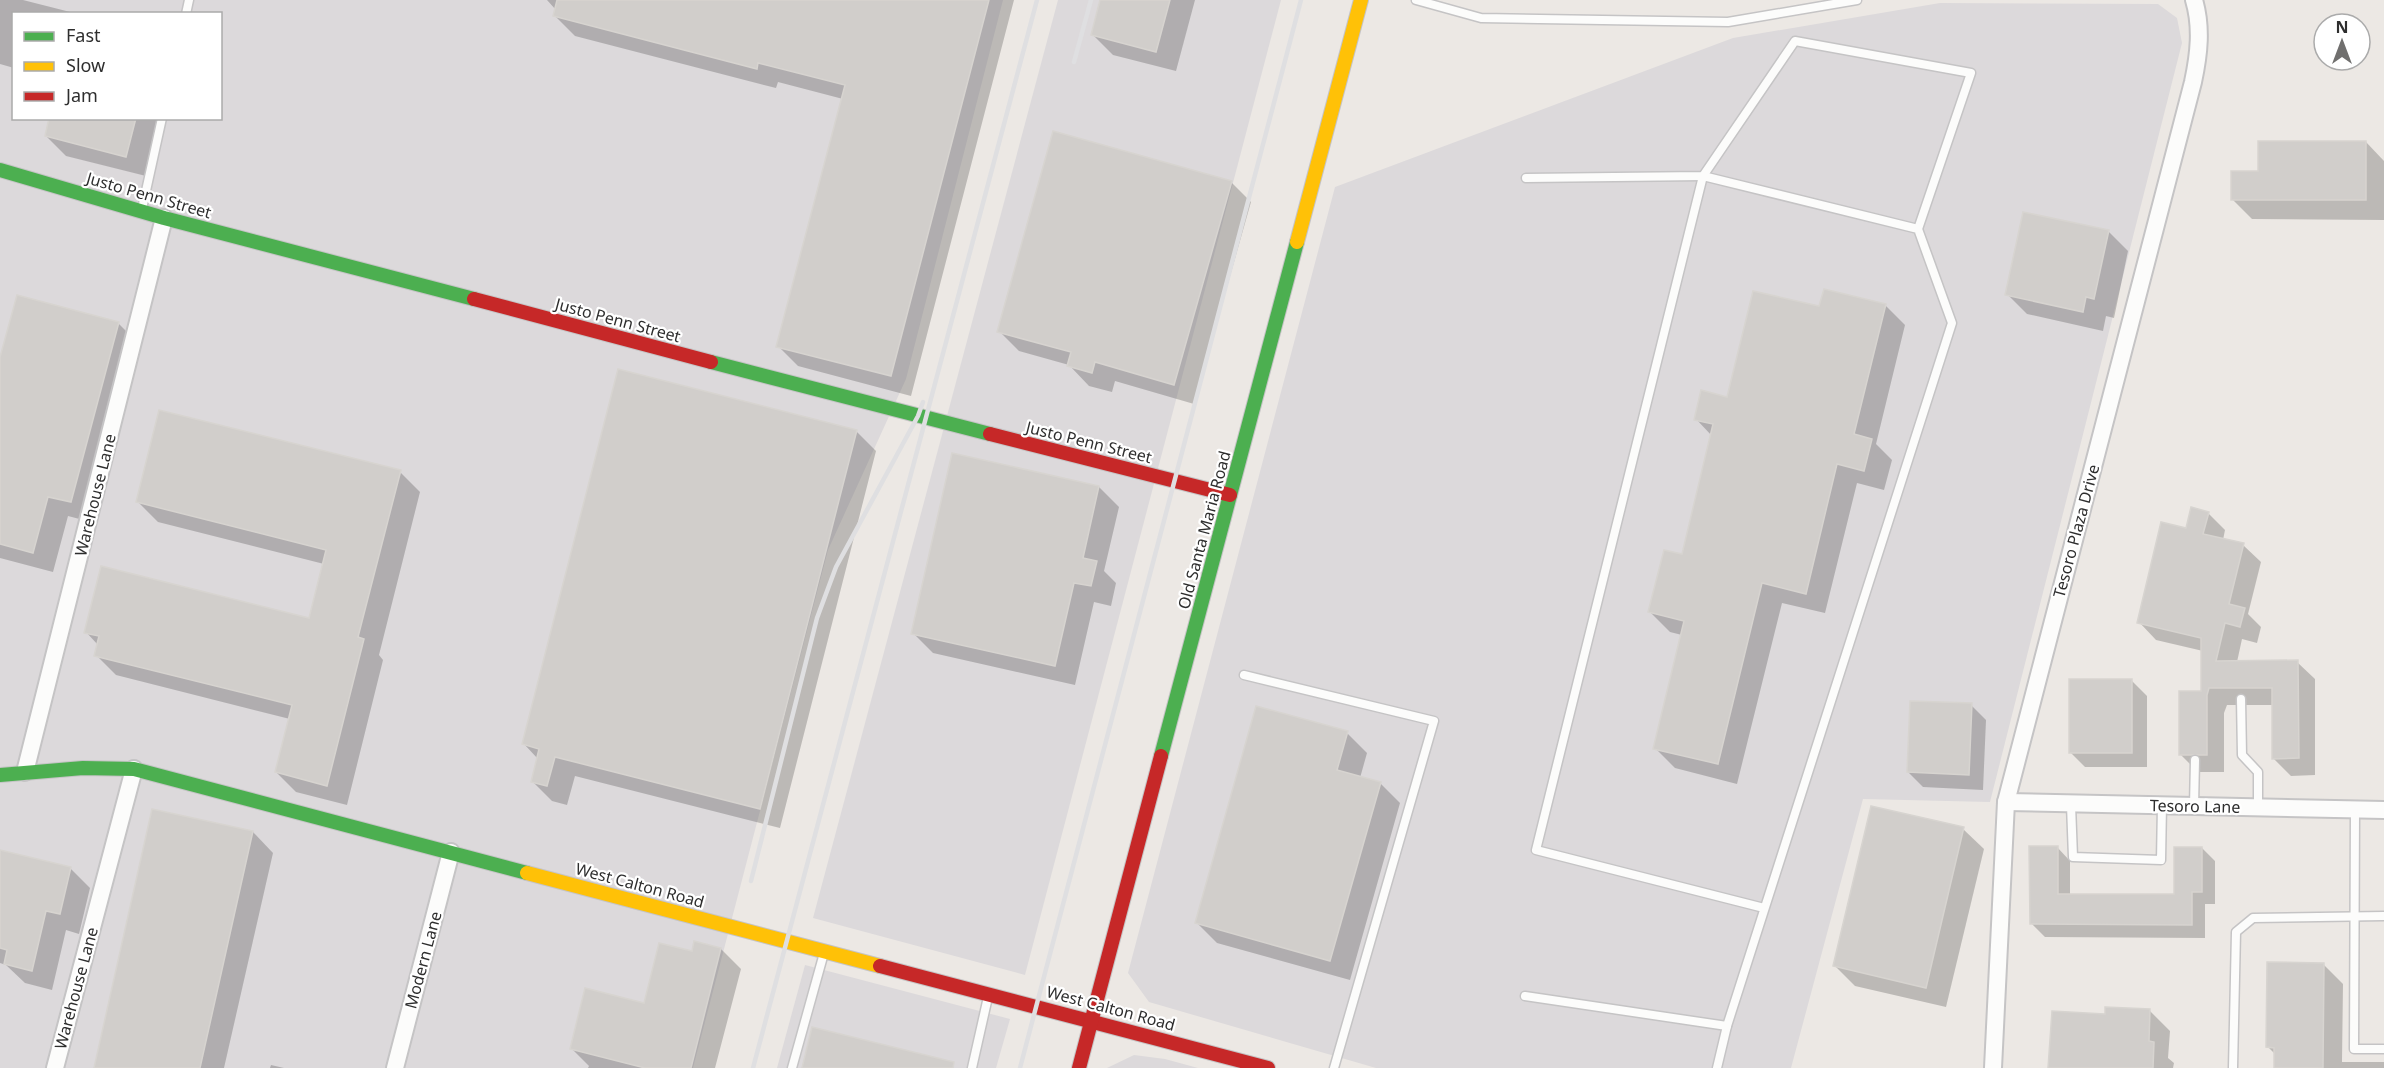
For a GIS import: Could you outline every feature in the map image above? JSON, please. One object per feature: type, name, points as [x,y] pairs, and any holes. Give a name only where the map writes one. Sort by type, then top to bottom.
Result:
[{"type":"main road","name":"Old Santa Maria Road","points":[[1079,1068],[1362,0]]},
{"type":"main road","name":"Justo Penn Street","points":[[0,170],[164,218],[918,416],[1230,495]]},
{"type":"main road","name":"West Calton Road","points":[[0,776],[83,768],[134,770],[1268,1068]]},
{"type":"street","name":"Tesoro Plaza Drive","points":[[1993,1068],[2006,802],[2193,82],[2199,51],[2198,12],[2194,0]]},
{"type":"street","name":"Warehouse Lane","points":[[25,772],[164,218]]},
{"type":"street","name":"Warehouse Lane","points":[[55,1068],[134,770]]},
{"type":"street","name":"Tesoro Lane","points":[[2006,802],[2384,810]]},
{"type":"street","name":"Modern Lane","points":[[395,1068],[451,852]]},
{"type":"lane","points":[[1419,0],[1481,18],[1728,22],[1857,0]]},
{"type":"lane","points":[[1717,1068],[1727,1026],[1764,908],[1952,322],[1918,229],[1971,73],[1795,41],[1703,176],[1536,850],[1764,908]]},
{"type":"lane","points":[[141,211],[162,120]]},
{"type":"lane","points":[[1526,178],[1703,176],[1918,229]]},
{"type":"lane","points":[[1244,675],[1434,721],[1334,1068]]},
{"type":"lane","points":[[2241,699],[2242,755],[2258,772],[2258,807]]},
{"type":"lane","points":[[2194,806],[2195,760]]},
{"type":"lane","points":[[2072,805],[2073,857],[2161,860],[2162,806]]},
{"type":"lane","points":[[2355,810],[2354,1049],[2384,1049]]},
{"type":"lane","points":[[2233,1068],[2236,932],[2253,918],[2384,916]]},
{"type":"lane","points":[[792,1068],[824,951]]},
{"type":"lane","points":[[972,1068],[989,993]]},
{"type":"lane","points":[[1525,996],[1727,1026]]},
{"type":"shaded area","points":[[0,0],[1003,0],[906,379],[828,550],[693,1068],[0,1068]]},
{"type":"shaded area","points":[[1058,0],[1281,0],[1025,975],[813,918]]},
{"type":"shaded area","points":[[1940,3],[2158,4],[2177,18],[2182,43],[1990,802],[1863,799],[1791,1068],[1376,1068],[1149,1002],[1128,973],[1335,187],[1733,38]]},
{"type":"shaded area","points":[[805,965],[1010,1019],[996,1068],[777,1068]]},
{"type":"shaded area","points":[[1134,1055],[1165,1059],[1198,1068],[1107,1068]]},
{"type":"building","points":[[557,0],[989,0],[891,376],[776,347],[845,85],[758,63],[757,69],[553,16]]},
{"type":"building","points":[[1100,0],[1170,0],[1156,52],[1091,35]]},
{"type":"building","points":[[49,120],[135,120],[126,157],[45,136]]},
{"type":"building","points":[[1053,131],[1232,181],[1174,385],[1095,362],[1092,373],[1067,366],[1071,352],[997,332]]},
{"type":"building","points":[[2258,141],[2366,141],[2366,200],[2231,200],[2231,171],[2258,171]]},
{"type":"building","points":[[2023,212],[2109,230],[2094,299],[2086,297],[2083,312],[2005,295]]},
{"type":"building","points":[[1824,289],[1886,304],[1854,434],[1872,439],[1864,471],[1837,464],[1806,594],[1762,583],[1718,764],[1653,749],[1684,621],[1648,612],[1664,550],[1682,554],[1713,424],[1694,420],[1701,390],[1727,397],[1753,291],[1819,306]]},
{"type":"building","points":[[17,295],[119,322],[71,502],[48,497],[33,553],[0,544],[0,357]]},
{"type":"building","points":[[618,369],[857,430],[760,809],[555,757],[547,786],[531,782],[539,749],[522,744]]},
{"type":"building","points":[[159,410],[401,470],[358,637],[364,639],[327,786],[275,772],[292,705],[94,656],[99,636],[84,633],[101,566],[309,618],[326,550],[136,502]]},
{"type":"building","points":[[952,453],[1099,486],[1083,558],[1097,561],[1091,586],[1074,583],[1055,666],[911,634]]},
{"type":"building","points":[[2191,507],[2209,512],[2203,534],[2244,543],[2229,604],[2245,608],[2240,627],[2225,623],[2216,661],[2298,660],[2299,758],[2272,759],[2272,688],[2209,688],[2207,755],[2179,755],[2179,691],[2201,691],[2201,638],[2137,623],[2161,522],[2186,528]]},
{"type":"building","points":[[2069,679],[2132,679],[2132,753],[2069,753]]},
{"type":"building","points":[[1910,701],[1972,703],[1969,775],[1907,772]]},
{"type":"building","points":[[1256,706],[1348,731],[1337,770],[1381,782],[1330,961],[1195,923]]},
{"type":"building","points":[[1871,806],[1964,827],[1926,988],[1833,966]]},
{"type":"building","points":[[152,809],[253,831],[200,1068],[94,1068]]},
{"type":"building","points":[[2029,846],[2058,846],[2058,894],[2174,894],[2174,847],[2202,847],[2202,892],[2192,892],[2192,925],[2030,924]]},
{"type":"building","points":[[0,850],[71,867],[60,914],[46,911],[32,971],[4,964],[7,950],[0,948]]},
{"type":"building","points":[[694,941],[721,948],[691,1068],[645,1068],[570,1049],[585,988],[644,1003],[659,943],[692,951]]},
{"type":"building","points":[[2267,962],[2324,963],[2323,1068],[2274,1068],[2274,1048],[2266,1047]]},
{"type":"building","points":[[2105,1007],[2150,1009],[2149,1041],[2154,1042],[2153,1068],[2048,1068],[2052,1011],[2105,1014]]},
{"type":"building","points":[[812,1027],[954,1062],[953,1068],[802,1068]]},
{"type":"railway","points":[[753,1068],[1037,0]]},
{"type":"railway","points":[[1074,62],[1091,0]]},
{"type":"railway","points":[[1020,1068],[1301,0]]},
{"type":"railway","points":[[751,881],[817,618],[836,567],[918,416],[923,402]]},
{"type":"traffic: fast","points":[[0,170],[164,218],[474,299]]},
{"type":"traffic: fast","points":[[1161,756],[1297,242]]},
{"type":"traffic: fast","points":[[711,362],[990,434]]},
{"type":"traffic: fast","points":[[0,775],[83,768],[134,769],[527,873]]},
{"type":"traffic: slow","points":[[1297,242],[1361,0]]},
{"type":"traffic: slow","points":[[527,873],[880,966]]},
{"type":"traffic: jam","points":[[474,299],[711,362]]},
{"type":"traffic: jam","points":[[990,434],[1230,495]]},
{"type":"traffic: jam","points":[[1079,1068],[1161,756]]},
{"type":"traffic: jam","points":[[880,966],[1268,1068]]}]
